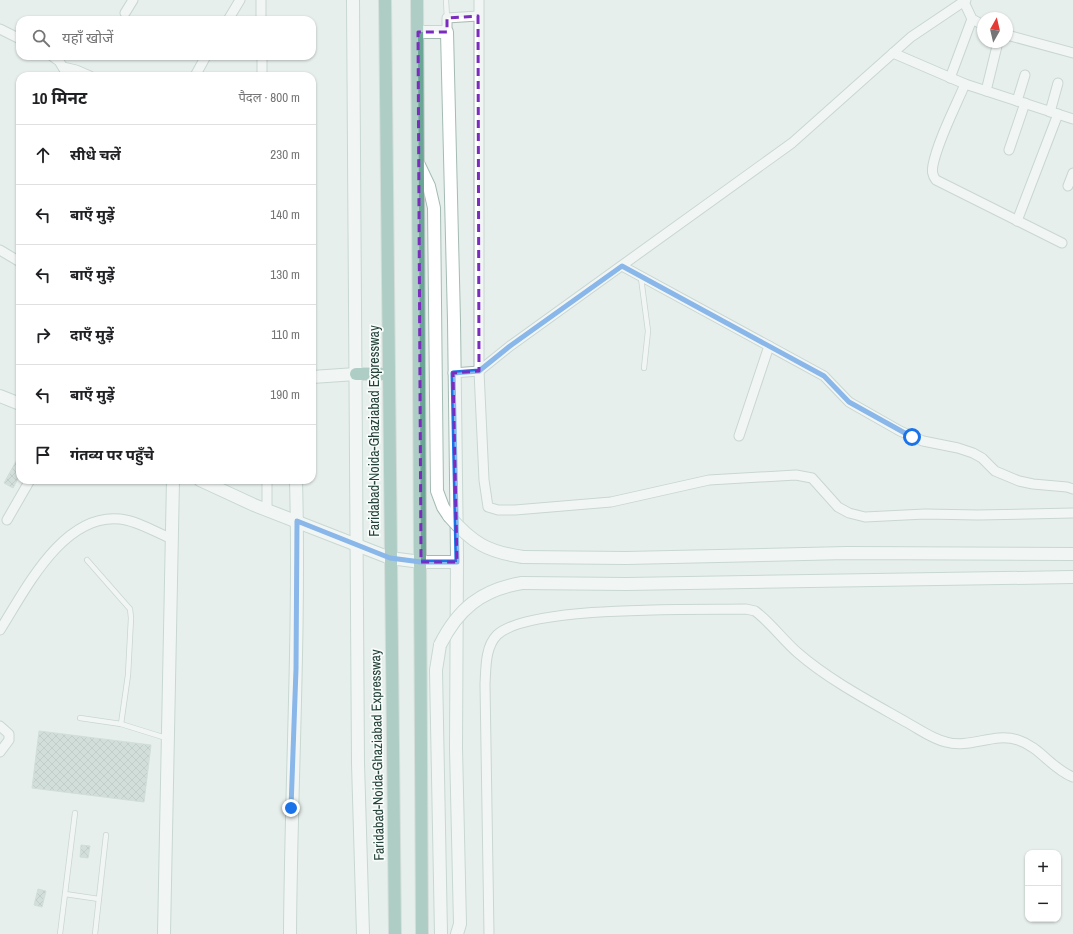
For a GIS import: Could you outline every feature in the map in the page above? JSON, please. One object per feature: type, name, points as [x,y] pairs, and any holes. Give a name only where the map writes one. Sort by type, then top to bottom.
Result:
[{"type":"main road","name":"Faridabad-Noida-Ghaziabad Expressway","points":[[385,0],[395,934]]},
{"type":"main road","points":[[418,0],[422,934]]},
{"type":"main road","points":[[356,374],[388,374]]},
{"type":"street","points":[[125,13],[133,0]]},
{"type":"street","points":[[230,16],[240,0]]},
{"type":"street","points":[[261,0],[261,16]]},
{"type":"street","points":[[353,0],[358,763],[363,934]]},
{"type":"street","points":[[478,0],[479,371],[484,480],[488,506],[498,510],[515,510],[610,502],[709,480],[796,475],[812,478],[838,506],[849,513],[865,517],[925,514],[978,515],[1073,513]]},
{"type":"street","points":[[453,373],[479,371],[510,346],[792,143],[910,37],[965,1],[972,19],[977,22]]},
{"type":"street","points":[[457,934],[460,924],[456,748],[457,562],[452,520],[452,168],[447,18],[478,16]]},
{"type":"street","points":[[950,78],[972,19]]},
{"type":"street","points":[[0,28],[16,37]]},
{"type":"street","points":[[418,32],[448,32]]},
{"type":"street","points":[[1013,37],[1073,53]]},
{"type":"street","points":[[986,91],[997,48]]},
{"type":"street","points":[[893,53],[965,84],[1073,119]]},
{"type":"street","points":[[56,60],[66,72]]},
{"type":"street","points":[[196,72],[204,60]]},
{"type":"street","points":[[262,60],[262,72]]},
{"type":"street","points":[[63,67],[81,72]]},
{"type":"street","points":[[1009,150],[1021,102],[1025,75]]},
{"type":"street","points":[[1017,221],[1054,113],[1058,83]]},
{"type":"street","points":[[965,84],[933,165],[933,176],[936,180],[1062,243]]},
{"type":"street","points":[[419,165],[429,186],[434,208],[437,491],[443,507],[452,520],[480,546],[500,553],[523,557],[626,558],[847,553],[1073,554]]},
{"type":"street","points":[[1068,186],[1073,173]]},
{"type":"street","points":[[0,250],[16,260]]},
{"type":"street","points":[[622,266],[824,376],[849,402],[900,432],[923,441],[973,453],[982,458],[995,471],[1019,481],[1073,489]]},
{"type":"street","points":[[739,436],[769,346]]},
{"type":"street","points":[[316,377],[356,374]]},
{"type":"street","points":[[0,396],[16,402]]},
{"type":"street","points":[[7,520],[28,484]]},
{"type":"street","points":[[164,934],[173,484]]},
{"type":"street","points":[[209,484],[267,510],[390,558],[421,562],[457,562]]},
{"type":"street","points":[[267,484],[267,510]]},
{"type":"street","points":[[290,934],[291,808],[296,669],[296,484]]},
{"type":"street","points":[[0,630],[36,572],[61,543],[81,528],[99,521],[119,519],[132,521],[172,539]]},
{"type":"street","points":[[441,934],[436,670],[440,645],[450,624],[469,605],[484,595],[505,586],[522,582],[626,584],[1073,577]]},
{"type":"street","points":[[489,934],[485,684],[487,658],[492,642],[497,635],[505,629],[534,620],[580,613],[632,610],[746,609],[755,611],[800,654],[830,676],[935,738],[956,744],[992,738],[1009,738],[1019,740],[1040,753],[1058,770],[1073,777]]},
{"type":"street","points":[[0,726],[9,734],[9,740],[0,752]]},
{"type":"lane","points":[[446,0],[447,18]]},
{"type":"lane","points":[[641,276],[648,331],[644,368]]},
{"type":"lane","points":[[87,560],[130,609],[131,618],[128,675],[121,724]]},
{"type":"lane","points":[[80,718],[121,724],[168,738]]},
{"type":"lane","points":[[60,934],[75,813]]},
{"type":"lane","points":[[95,934],[106,836]]},
{"type":"lane","points":[[65,894],[99,898]]},
{"type":"highlighted area","points":[[478,16],[479,371],[453,373],[457,562],[421,562],[418,32],[447,32],[447,18]]},
{"type":"building","points":[[16,461],[16,482],[13,488],[4,483]]},
{"type":"building","points":[[39,731],[151,745],[144,802],[32,788]]},
{"type":"building","points":[[81,845],[90,846],[88,858],[80,857]]},
{"type":"building","points":[[38,889],[46,891],[42,907],[34,905]]},
{"type":"route","points":[[291,808],[296,669],[297,521],[390,558],[421,562],[457,562],[453,373],[479,371],[510,346],[622,266],[716,316],[801,364],[815,370],[829,380],[836,390],[849,402],[900,432],[912,437]]}]
